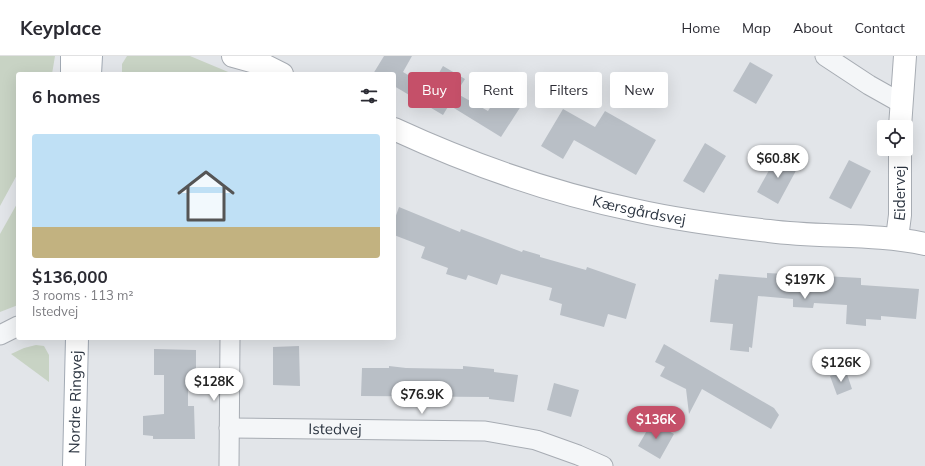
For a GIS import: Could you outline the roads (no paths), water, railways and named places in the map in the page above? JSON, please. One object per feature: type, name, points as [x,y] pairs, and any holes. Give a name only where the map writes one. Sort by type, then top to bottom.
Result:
[{"type":"street","points":[[72,56],[72,72]]},
{"type":"street","points":[[90,72],[91,56]]},
{"type":"street","points":[[101,72],[102,56]]},
{"type":"street","points":[[233,56],[276,72]]},
{"type":"street","points":[[825,56],[869,86],[901,103]]},
{"type":"street","points":[[900,120],[905,56]]},
{"type":"street","name":"Kærsgårdsvej","points":[[396,130],[471,162],[561,192],[634,210],[771,232],[852,238],[897,238],[925,232]]},
{"type":"street","name":"Eidervej","points":[[897,238],[900,215],[900,156]]},
{"type":"street","name":"Kærsgårdsvej","points":[[897,238],[925,244]]},
{"type":"street","points":[[0,335],[16,327]]},
{"type":"street","name":"Nordre Ringvej","points":[[74,466],[77,340]]},
{"type":"street","points":[[228,466],[230,340]]},
{"type":"street","name":"Istedvej","points":[[229,428],[485,431],[536,440],[578,455],[603,466]]}]
